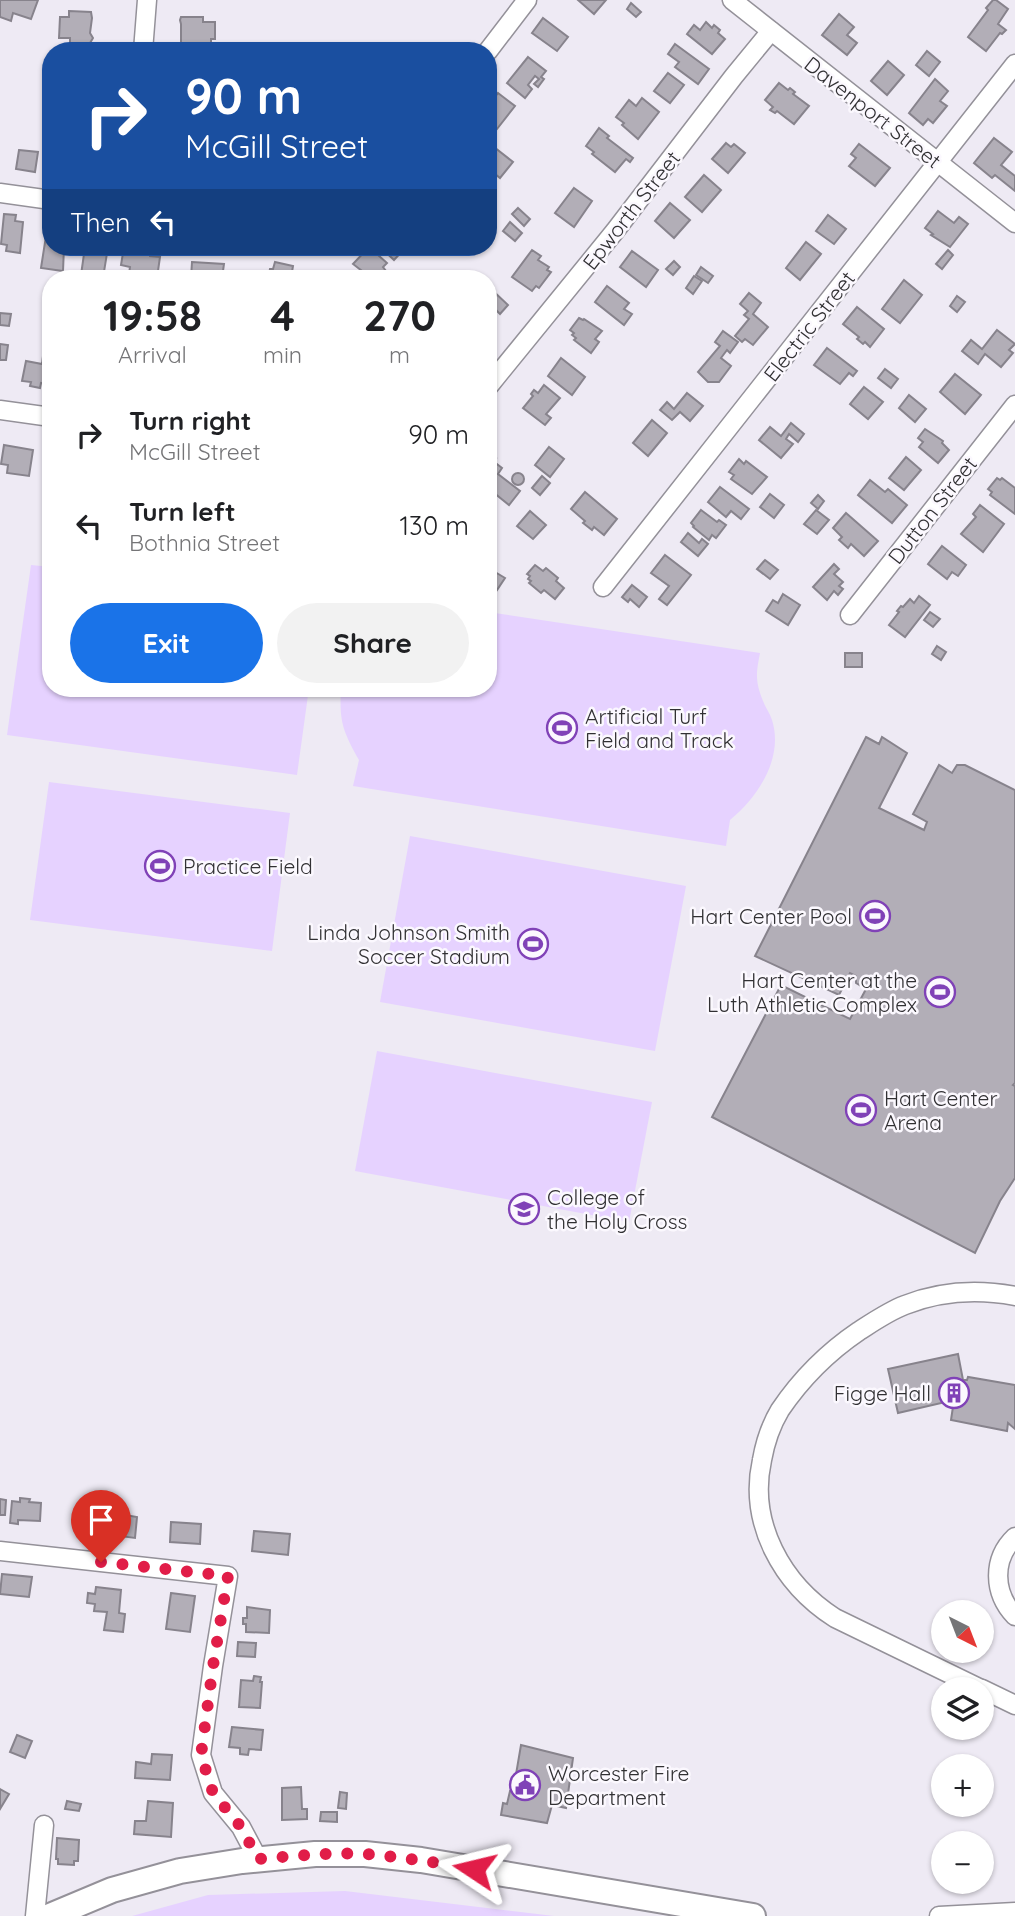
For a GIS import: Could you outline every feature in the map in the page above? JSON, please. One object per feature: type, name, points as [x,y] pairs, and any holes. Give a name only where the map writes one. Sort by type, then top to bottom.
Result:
[{"type":"main road","points":[[50,1916],[112,1890],[169,1874],[258,1859],[315,1854],[365,1854],[421,1860],[753,1916]]},
{"type":"street","points":[[144,42],[147,0]]},
{"type":"street","points":[[495,42],[527,0]]},
{"type":"street","name":"Davenport Street","points":[[732,0],[1015,223]]},
{"type":"street","name":"Epworth Street","points":[[497,376],[623,221],[771,31]]},
{"type":"street","name":"Electric Street","points":[[603,587],[1015,64]]},
{"type":"street","points":[[0,193],[42,200]]},
{"type":"street","name":"Dutton Street","points":[[850,615],[1015,405]]},
{"type":"street","points":[[0,410],[42,416]]},
{"type":"street","points":[[956,1677],[835,1618],[816,1606],[798,1588],[782,1566],[762,1524],[760,1469],[766,1441],[779,1411],[809,1373],[838,1345],[903,1306],[932,1297],[967,1292],[1015,1296]]},
{"type":"street","points":[[1015,1537],[998,1564],[998,1582],[1003,1598],[1015,1616]]},
{"type":"street","points":[[0,1551],[228,1576],[201,1755],[213,1793],[241,1827],[258,1859]]},
{"type":"street","points":[[994,1695],[1015,1705]]},
{"type":"street","points":[[36,1916],[44,1825]]},
{"type":"street","points":[[939,1916],[1015,1912]]},
{"type":"shaded area","points":[[31,565],[42,566],[42,697],[308,697],[297,775],[7,735]]},
{"type":"shaded area","points":[[497,613],[760,653],[757,683],[772,720],[774,748],[766,776],[759,788],[730,820],[726,846],[353,786],[359,760],[343,726],[341,697],[497,697]]},
{"type":"shaded area","name":"Practice Field","points":[[49,782],[290,813],[272,951],[30,920]]},
{"type":"shaded area","name":"Linda Johnson Smith Soccer Stadium","points":[[410,836],[686,886],[655,1051],[380,1002]]},
{"type":"shaded area","points":[[377,1051],[652,1102],[629,1222],[355,1171]]},
{"type":"shaded area","points":[[345,1891],[554,1916],[132,1916],[208,1895]]},
{"type":"building","points":[[0,0],[38,0],[31,19],[13,13],[11,21],[0,17]]},
{"type":"building","points":[[578,0],[606,0],[594,14]]},
{"type":"building","points":[[993,0],[1008,9],[998,24],[1006,30],[1000,33],[986,51],[968,37]]},
{"type":"building","points":[[631,3],[641,12],[636,17],[627,9]]},
{"type":"building","points":[[69,11],[91,12],[90,33],[93,38],[91,42],[70,42],[70,38],[59,38],[60,17],[69,17]]},
{"type":"building","points":[[839,14],[854,27],[847,35],[857,43],[847,55],[822,35]]},
{"type":"building","points":[[181,17],[203,17],[203,22],[215,22],[215,39],[211,39],[211,42],[181,42]]},
{"type":"building","points":[[543,18],[568,37],[557,51],[532,33]]},
{"type":"building","points":[[706,22],[712,28],[714,25],[720,30],[718,33],[725,39],[712,54],[687,34],[694,25],[700,30]]},
{"type":"building","points":[[675,44],[709,69],[698,84],[675,67],[679,62],[668,54]]},
{"type":"building","points":[[927,51],[940,62],[929,76],[916,65]]},
{"type":"building","points":[[528,57],[546,71],[538,87],[534,84],[539,79],[535,76],[528,85],[532,89],[525,98],[507,83]]},
{"type":"building","points":[[888,61],[904,75],[887,95],[871,81]]},
{"type":"building","points":[[668,73],[684,85],[670,103],[654,91]]},
{"type":"building","points":[[935,79],[948,91],[940,101],[947,106],[933,123],[928,119],[923,125],[909,113]]},
{"type":"building","points":[[779,83],[788,90],[790,88],[795,92],[793,94],[809,106],[794,124],[777,111],[775,113],[770,110],[773,107],[765,100]]},
{"type":"building","points":[[497,94],[515,106],[497,129]]},
{"type":"building","points":[[642,98],[659,112],[638,139],[616,117],[629,100],[636,106]]},
{"type":"building","points":[[599,128],[609,136],[607,138],[633,158],[630,162],[626,159],[615,172],[586,146]]},
{"type":"building","points":[[994,138],[1012,152],[1001,165],[1015,176],[1015,191],[995,175],[992,178],[974,163]]},
{"type":"building","points":[[726,143],[731,147],[734,144],[745,153],[728,173],[712,159]]},
{"type":"building","points":[[859,144],[890,168],[875,186],[849,166],[856,158],[851,154]]},
{"type":"building","points":[[497,149],[513,162],[500,178],[497,176]]},
{"type":"building","points":[[19,150],[38,152],[35,172],[16,169]]},
{"type":"building","points":[[704,175],[721,190],[702,212],[685,197]]},
{"type":"building","points":[[574,188],[592,201],[574,227],[555,213]]},
{"type":"building","points":[[670,203],[690,220],[674,238],[655,221]]},
{"type":"building","points":[[518,208],[530,219],[524,226],[512,214]]},
{"type":"building","points":[[938,211],[954,223],[959,217],[968,224],[950,247],[925,228]]},
{"type":"building","points":[[4,214],[16,215],[15,221],[23,222],[20,253],[6,251],[7,245],[1,244]]},
{"type":"building","points":[[828,215],[846,229],[834,244],[816,231]]},
{"type":"building","points":[[510,222],[522,233],[515,241],[503,231]]},
{"type":"building","points":[[806,242],[821,254],[800,280],[786,268]]},
{"type":"building","points":[[532,250],[541,256],[538,260],[549,267],[547,270],[551,272],[539,288],[536,286],[532,291],[512,277]]},
{"type":"building","points":[[948,250],[953,255],[942,269],[936,264]]},
{"type":"building","points":[[632,251],[658,270],[646,287],[620,267]]},
{"type":"building","points":[[43,256],[64,256],[63,270],[41,268]]},
{"type":"building","points":[[84,256],[107,256],[104,270],[82,270]]},
{"type":"building","points":[[122,256],[160,257],[158,270],[130,270],[130,267],[121,265]]},
{"type":"building","points":[[361,256],[379,256],[387,263],[383,267],[385,270],[361,270],[353,264]]},
{"type":"building","points":[[674,261],[680,267],[673,275],[666,269]]},
{"type":"building","points":[[192,262],[224,264],[223,270],[192,270]]},
{"type":"building","points":[[275,262],[293,266],[292,270],[270,270],[273,269]]},
{"type":"building","points":[[701,267],[713,276],[708,283],[696,275]]},
{"type":"building","points":[[694,276],[702,281],[693,294],[686,288]]},
{"type":"building","points":[[904,280],[922,295],[900,323],[882,309]]},
{"type":"building","points":[[607,286],[629,303],[624,309],[632,314],[624,325],[595,302]]},
{"type":"building","points":[[749,293],[761,303],[753,314],[768,327],[753,345],[745,339],[742,342],[735,336],[749,319],[744,315],[748,311],[740,304]]},
{"type":"building","points":[[497,295],[508,305],[500,314],[497,311]]},
{"type":"building","points":[[957,296],[965,302],[957,312],[950,306]]},
{"type":"building","points":[[857,307],[884,329],[870,347],[857,339],[859,337],[843,324]]},
{"type":"building","points":[[0,313],[11,314],[9,326],[0,325]]},
{"type":"building","points":[[579,318],[602,331],[595,339],[599,342],[591,353],[574,340],[574,333],[570,330]]},
{"type":"building","points":[[997,330],[1015,344],[1009,350],[1013,353],[1001,367],[985,354],[978,364],[962,351],[971,340],[982,349]]},
{"type":"building","points":[[723,331],[738,342],[730,353],[727,350],[721,358],[731,366],[719,382],[708,382],[698,372],[720,346],[715,342]]},
{"type":"building","points":[[0,344],[8,345],[6,360],[0,360]]},
{"type":"building","points":[[827,348],[857,371],[853,376],[849,373],[840,384],[814,365]]},
{"type":"building","points":[[561,358],[585,377],[572,395],[548,376]]},
{"type":"building","points":[[26,361],[42,364],[40,388],[30,386],[31,382],[22,381]]},
{"type":"building","points":[[885,369],[898,379],[891,388],[878,378]]},
{"type":"building","points":[[955,374],[981,395],[965,414],[940,392]]},
{"type":"building","points":[[544,385],[560,398],[546,414],[551,418],[545,425],[523,408],[533,396],[531,394],[534,390],[538,393]]},
{"type":"building","points":[[864,387],[883,402],[868,419],[850,404]]},
{"type":"building","points":[[687,393],[703,406],[690,421],[680,412],[672,420],[660,410],[667,402],[674,409]]},
{"type":"building","points":[[909,395],[926,409],[915,422],[899,408]]},
{"type":"building","points":[[652,420],[667,433],[648,456],[633,443]]},
{"type":"building","points":[[791,423],[804,434],[798,442],[789,434],[786,439],[793,444],[781,458],[759,440],[770,427],[781,436]]},
{"type":"building","points":[[925,429],[943,441],[949,450],[938,463],[919,447],[923,442],[918,438]]},
{"type":"building","points":[[4,445],[33,450],[29,476],[7,473],[8,465],[1,464]]},
{"type":"building","points":[[549,447],[564,459],[550,477],[535,465]]},
{"type":"building","points":[[906,457],[921,470],[904,490],[889,478]]},
{"type":"building","points":[[739,459],[744,464],[746,461],[767,477],[752,494],[731,479],[734,475],[729,472]]},
{"type":"building","points":[[497,464],[502,468],[498,474],[520,491],[509,505],[497,495]]},
{"type":"building","points":[[518,473],[524,479],[518,485],[512,479]]},
{"type":"building","points":[[542,476],[550,483],[540,495],[532,488]]},
{"type":"building","points":[[997,478],[1002,478],[1015,488],[1015,514],[990,495],[992,492],[988,489]]},
{"type":"building","points":[[870,480],[885,492],[888,489],[907,505],[892,523],[858,495]]},
{"type":"building","points":[[720,487],[749,509],[741,519],[731,511],[726,517],[708,502]]},
{"type":"building","points":[[585,492],[617,519],[604,535],[583,523],[585,521],[571,509]]},
{"type":"building","points":[[770,494],[784,505],[774,518],[760,507]]},
{"type":"building","points":[[818,495],[824,501],[818,509],[811,503]]},
{"type":"building","points":[[980,505],[1004,524],[983,552],[961,534],[976,517],[973,514]]},
{"type":"building","points":[[701,510],[726,525],[716,538],[712,535],[709,540],[693,527],[691,523]]},
{"type":"building","points":[[816,510],[829,520],[817,534],[804,524]]},
{"type":"building","points":[[530,511],[546,525],[533,539],[517,526]]},
{"type":"building","points":[[846,513],[878,541],[864,556],[851,544],[848,548],[839,540],[842,537],[833,528]]},
{"type":"building","points":[[688,533],[699,543],[702,539],[708,544],[698,556],[681,542]]},
{"type":"building","points":[[942,546],[966,565],[958,576],[952,572],[947,579],[928,564]]},
{"type":"building","points":[[665,555],[691,575],[667,605],[659,599],[669,586],[651,573]]},
{"type":"building","points":[[765,560],[778,570],[770,579],[757,569]]},
{"type":"building","points":[[834,564],[839,569],[834,574],[843,582],[839,586],[843,589],[838,595],[834,591],[827,600],[813,587]]},
{"type":"building","points":[[535,565],[543,571],[546,568],[558,578],[556,581],[564,588],[555,599],[544,590],[541,593],[529,583],[530,576],[527,574]]},
{"type":"building","points":[[497,573],[505,578],[497,590]]},
{"type":"building","points":[[632,585],[647,597],[639,607],[630,599],[628,602],[622,597]]},
{"type":"building","points":[[783,594],[800,605],[788,625],[766,611],[773,600],[778,603]]},
{"type":"building","points":[[919,596],[930,605],[905,637],[889,625],[901,606],[910,599],[914,603]]},
{"type":"building","points":[[930,612],[940,619],[933,627],[924,620]]},
{"type":"building","points":[[937,646],[946,652],[941,660],[932,654]]},
{"type":"building","points":[[845,653],[862,653],[862,667],[845,667]]},
{"type":"building","name":"Hart Center at the Luth Athletic Complex","points":[[866,737],[879,744],[882,737],[907,753],[879,808],[924,830],[927,822],[913,814],[939,765],[952,773],[957,765],[965,765],[1015,790],[1015,1178],[1000,1201],[975,1253],[712,1117],[781,985],[850,1019],[866,989],[856,983],[856,976],[850,973],[839,995],[755,956]]},
{"type":"building","name":"Figge Hall","points":[[958,1354],[963,1380],[968,1377],[1015,1385],[1015,1429],[1008,1423],[1007,1431],[951,1420],[954,1400],[898,1413],[888,1369]]},
{"type":"building","points":[[20,1498],[41,1503],[40,1521],[18,1520],[18,1524],[10,1523],[12,1501],[20,1502]]},
{"type":"building","points":[[0,1499],[6,1500],[5,1515],[0,1515]]},
{"type":"building","points":[[121,1511],[125,1512],[125,1515],[137,1517],[135,1538],[104,1534],[107,1514],[120,1516]]},
{"type":"building","points":[[171,1522],[201,1524],[200,1544],[170,1542]]},
{"type":"building","points":[[254,1531],[290,1534],[288,1555],[252,1551]]},
{"type":"building","points":[[2,1574],[32,1577],[29,1597],[0,1594]]},
{"type":"building","points":[[96,1587],[121,1590],[119,1613],[125,1614],[123,1632],[104,1630],[107,1612],[94,1611],[95,1604],[87,1603],[88,1593],[95,1594]]},
{"type":"building","points":[[171,1593],[195,1596],[190,1632],[166,1629]]},
{"type":"building","points":[[247,1607],[270,1610],[269,1633],[246,1632],[243,1618],[247,1618]]},
{"type":"building","points":[[238,1642],[256,1643],[255,1657],[237,1656]]},
{"type":"building","points":[[254,1676],[261,1677],[262,1682],[260,1708],[239,1707],[241,1680],[253,1681]]},
{"type":"building","points":[[232,1727],[263,1730],[261,1750],[249,1749],[248,1755],[240,1754],[240,1748],[229,1747]]},
{"type":"building","points":[[17,1735],[32,1741],[25,1758],[10,1752]]},
{"type":"building","points":[[521,1745],[573,1758],[566,1808],[552,1805],[547,1823],[501,1815],[503,1803],[507,1804],[510,1791],[513,1792]]},
{"type":"building","points":[[152,1754],[172,1755],[170,1780],[135,1778],[136,1762],[151,1764]]},
{"type":"building","points":[[301,1787],[302,1809],[307,1809],[307,1819],[282,1820],[282,1788]]},
{"type":"building","points":[[0,1789],[9,1794],[0,1809]]},
{"type":"building","points":[[340,1792],[347,1793],[346,1809],[338,1808]]},
{"type":"building","points":[[67,1801],[81,1804],[79,1811],[65,1809]]},
{"type":"building","points":[[148,1801],[173,1803],[171,1837],[134,1834],[135,1821],[146,1821]]},
{"type":"building","points":[[321,1812],[337,1812],[337,1822],[320,1821]]},
{"type":"building","points":[[57,1838],[79,1840],[78,1861],[74,1861],[74,1865],[58,1864]]},
{"type":"place","name":"Artificial Turf Field and Track","points":[[562,728]]},
{"type":"place","name":"Practice Field","points":[[160,866]]},
{"type":"place","name":"Hart Center Pool","points":[[875,916]]},
{"type":"place","name":"Linda Johnson Smith Soccer Stadium","points":[[533,944]]},
{"type":"place","name":"Hart Center at the Luth Athletic Complex","points":[[940,992]]},
{"type":"place","name":"Hart Center Arena","points":[[861,1110]]},
{"type":"place","name":"College of the Holy Cross","points":[[524,1209]]},
{"type":"place","name":"Figge Hall","points":[[954,1393]]},
{"type":"place","name":"Worcester Fire Department","points":[[525,1785]]},
{"type":"route","points":[[101,1562],[228,1576],[201,1755],[213,1793],[241,1827],[258,1859],[315,1854],[365,1854],[474,1869]]}]
